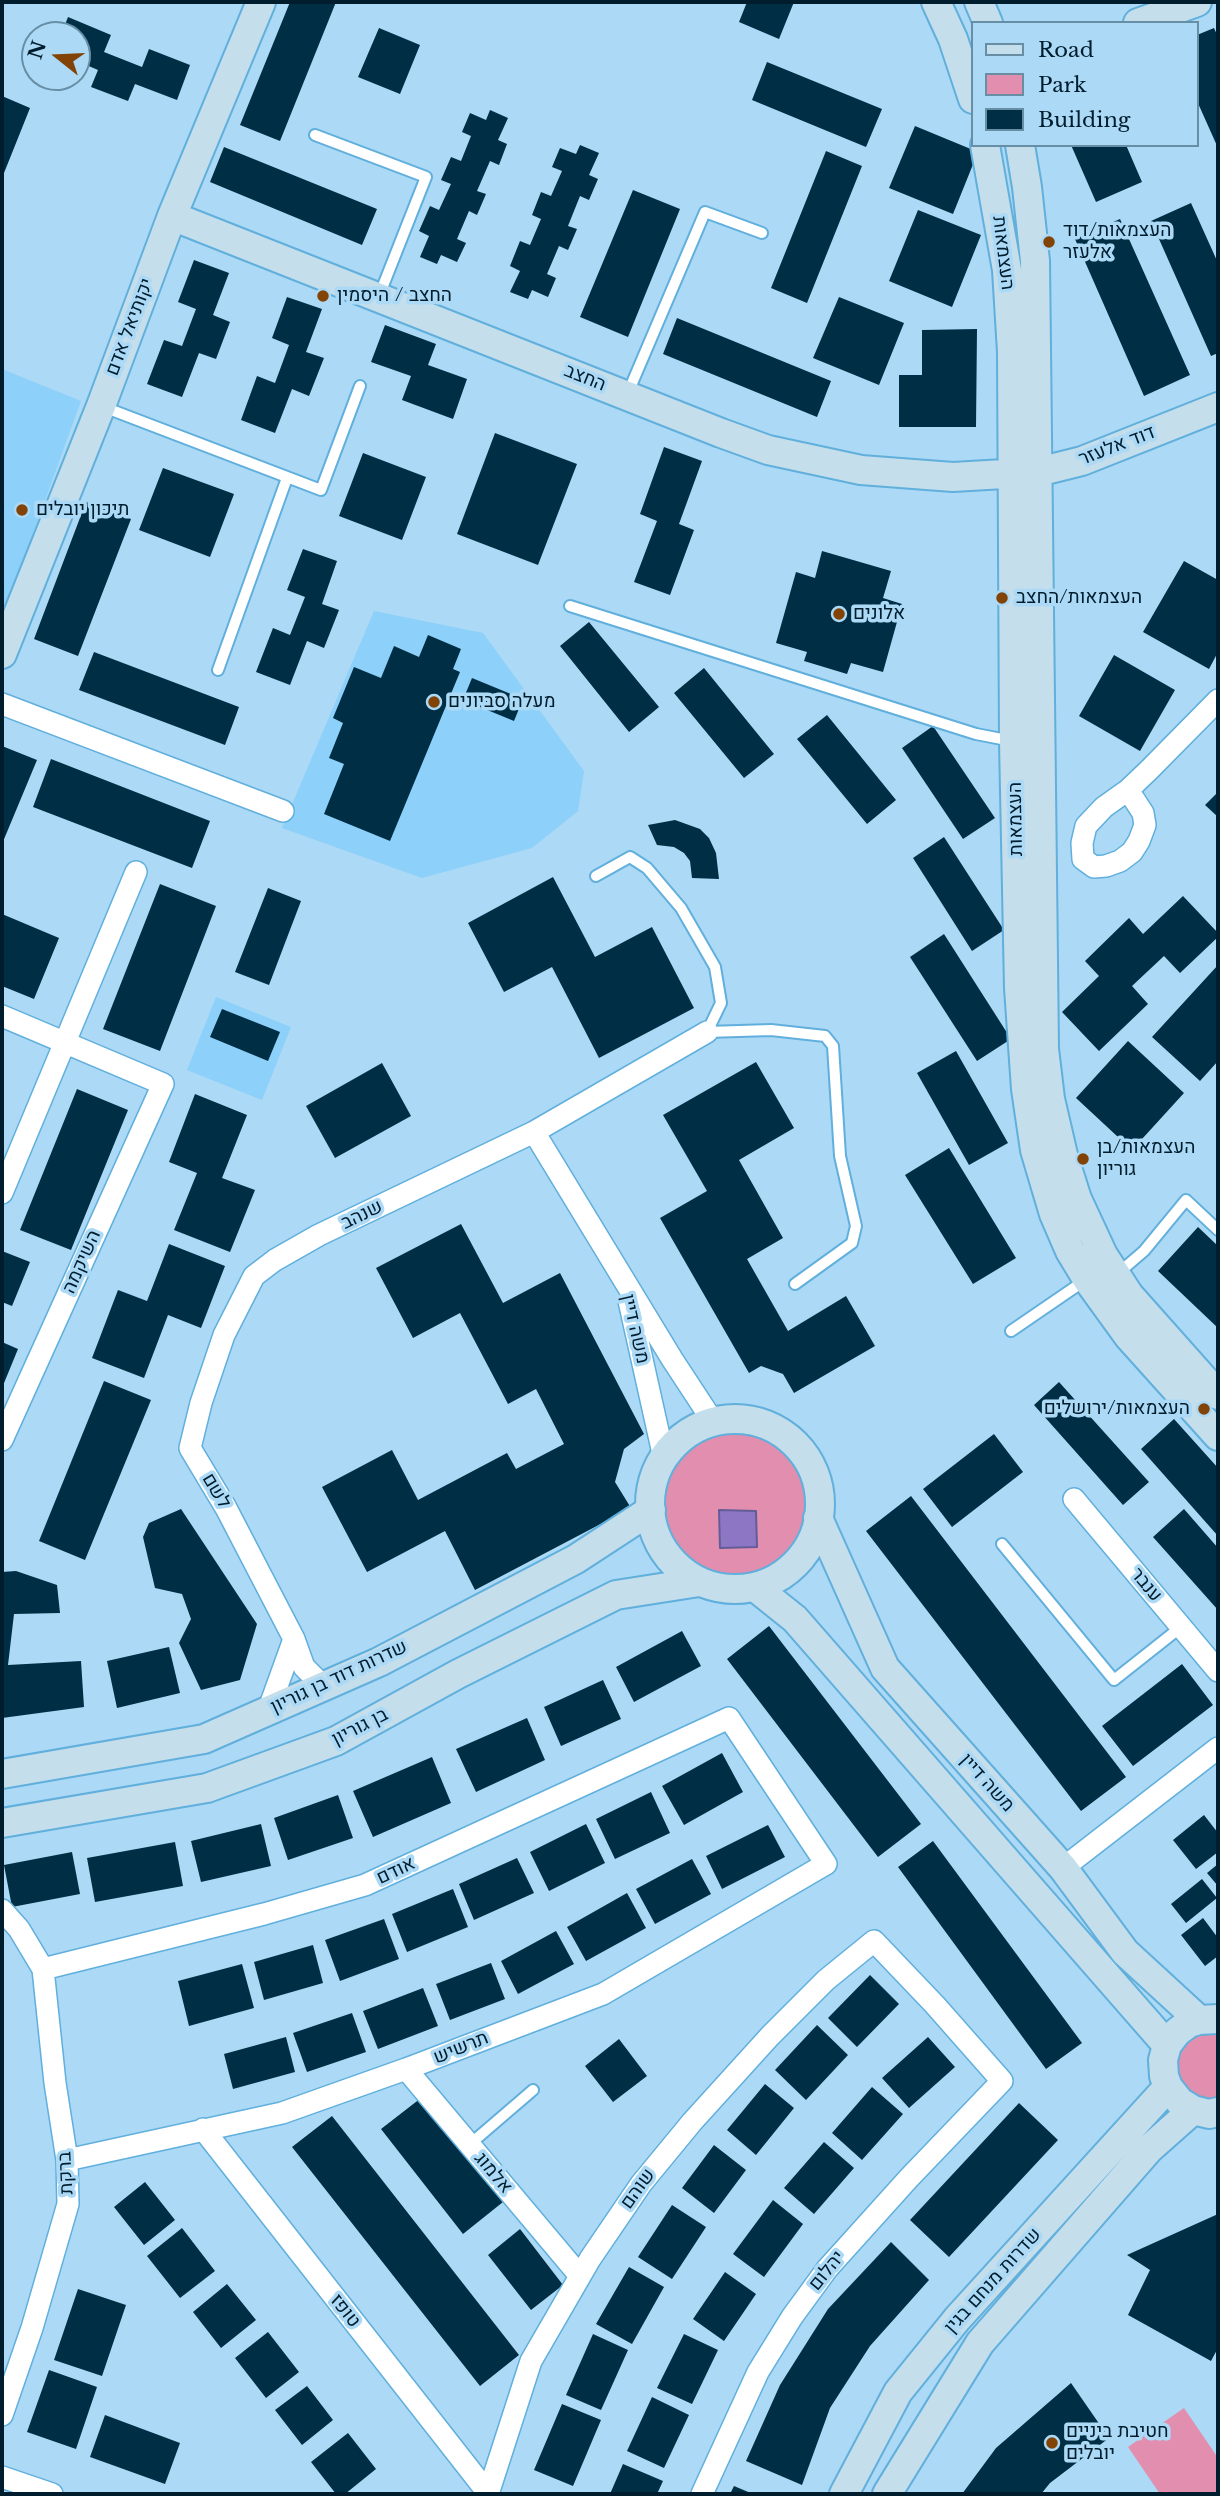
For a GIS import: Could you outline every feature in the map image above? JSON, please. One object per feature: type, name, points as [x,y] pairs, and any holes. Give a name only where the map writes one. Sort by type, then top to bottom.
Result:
[{"type":"street","name":"יקותיאל אדם","points":[[2,654],[101,406],[172,216],[261,2]]},
{"type":"street","points":[[936,2],[967,61],[972,93]]},
{"type":"street","points":[[979,2],[987,21]]},
{"type":"street","points":[[1140,21],[1197,2]]},
{"type":"street","name":"העצמאות","points":[[985,147],[1007,270],[1012,352],[1025,473],[1044,1049],[1051,1099],[1063,1155],[1085,1217],[1115,1275],[1150,1321],[1218,1395]]},
{"type":"street","name":"העצמאות","points":[[1020,147],[1035,261],[1014,742],[1019,988],[1026,1089],[1035,1150],[1048,1199],[1070,1251],[1087,1279],[1129,1337],[1218,1436]]},
{"type":"street","name":"החצב","points":[[172,216],[768,450],[861,470],[914,475],[953,477],[1025,473]]},
{"type":"street","name":"דוד אלעזר","points":[[1025,473],[1082,461],[1218,407]]},
{"type":"street","points":[[1128,790],[1218,701]]},
{"type":"street","points":[[2,704],[283,811]]},
{"type":"street","points":[[2,1193],[136,872]]},
{"type":"street","points":[[2,1016],[65,1041]]},
{"type":"street","name":"שנהב","points":[[224,1335],[254,1276],[275,1260],[319,1235],[534,1132],[706,1032]]},
{"type":"street","name":"השיקמה","points":[[2,1440],[163,1084],[65,1041]]},
{"type":"street","name":"משה דיין","points":[[534,1132],[624,1282],[714,1423]]},
{"type":"street","name":"משה דיין","points":[[624,1282],[664,1458]]},
{"type":"street","name":"לשם","points":[[224,1335],[201,1403],[190,1448],[226,1508],[294,1639],[303,1667],[324,1687]]},
{"type":"street","points":[[728,1419],[755,1421],[781,1432],[801,1450],[815,1474],[821,1502],[816,1531],[803,1556],[782,1576],[755,1587],[727,1589],[699,1582],[676,1566],[659,1543],[651,1510],[652,1488],[664,1458],[678,1441],[701,1426],[714,1423],[728,1419]]},
{"type":"street","name":"ענבר","points":[[1074,1499],[1218,1671]]},
{"type":"street","name":"שדרות דוד בן גוריון","points":[[2,1774],[204,1739],[379,1662],[558,1569],[651,1510]]},
{"type":"street","name":"משה דיין","points":[[818,1518],[885,1668],[1063,1868],[1125,1952],[1208,2020]]},
{"type":"street","name":"בן גוריון","points":[[2,1823],[207,1788],[336,1741],[458,1674],[616,1595],[699,1582]]},
{"type":"street","name":"משה דיין","points":[[755,1587],[795,1619],[1167,2045]]},
{"type":"street","points":[[268,1711],[294,1639]]},
{"type":"street","name":"אודם","points":[[43,1969],[264,1914],[365,1885],[729,1717],[826,1864]]},
{"type":"street","points":[[1063,1868],[1218,1748]]},
{"type":"street","name":"תרשיש","points":[[67,2160],[282,2113],[603,1994],[826,1864]]},
{"type":"street","name":"ברקת","points":[[2,1910],[19,1929],[43,1969],[55,2083],[67,2160],[68,2204],[32,2328],[2,2416]]},
{"type":"street","name":"שוהם","points":[[488,2494],[531,2361],[580,2276],[640,2184],[779,2026],[826,1980],[874,1941],[1002,2081]]},
{"type":"street","points":[[1206,2111],[1180,2102],[1168,2087],[1163,2060],[1167,2045],[1177,2032],[1189,2023],[1208,2020]]},
{"type":"street","name":"אלמוג","points":[[406,2069],[580,2276]]},
{"type":"street","name":"יהלום","points":[[702,2494],[758,2372],[820,2278],[909,2178],[1002,2081]]},
{"type":"street","name":"שדרות מנחם בגין","points":[[844,2494],[898,2392],[957,2319],[1168,2087]]},
{"type":"street","name":"שדרות מנחם בגין","points":[[887,2494],[980,2343],[1149,2149],[1206,2111]]},
{"type":"street","name":"טופז","points":[[203,2130],[488,2494]]},
{"type":"street","points":[[2,2477],[52,2494]]},
{"type":"lane","points":[[315,135],[426,177],[378,297]]},
{"type":"lane","points":[[627,395],[705,212],[762,233]]},
{"type":"lane","points":[[101,406],[321,490],[360,386]]},
{"type":"lane","points":[[218,670],[287,478]]},
{"type":"lane","points":[[570,606],[976,734],[1014,742]]},
{"type":"lane","points":[[596,876],[630,857],[647,867],[681,908],[715,967],[721,1003],[706,1032],[771,1030],[825,1036],[833,1046],[840,1156],[856,1226],[852,1243],[795,1284]]},
{"type":"lane","points":[[1115,1275],[1144,1251],[1186,1200],[1218,1230]]},
{"type":"lane","points":[[1011,1331],[1087,1279]]},
{"type":"lane","points":[[1003,1544],[1114,1679],[1181,1627]]},
{"type":"lane","points":[[469,2145],[533,2090]]},
{"type":"shaded area","name":"תיכון יובלים","points":[[2,369],[81,401],[2,619]]},
{"type":"shaded area","name":"מעלה סביונים","points":[[374,611],[483,633],[584,771],[578,811],[532,848],[422,878],[282,828]]},
{"type":"shaded area","points":[[216,997],[291,1027],[262,1100],[187,1070]]},
{"type":"shaded area","points":[[719,1510],[756,1511],[757,1547],[720,1548]]},
{"type":"green space","points":[[735,1423],[766,1429],[792,1447],[810,1473],[816,1504],[810,1535],[792,1561],[766,1579],[735,1585],[704,1579],[678,1561],[660,1535],[654,1504],[660,1473],[678,1447],[704,1429]]},
{"type":"green space","points":[[1218,2022],[1218,2109],[1194,2108],[1167,2063],[1171,2048]]},
{"type":"green space","points":[[1184,2408],[1218,2458],[1218,2494],[1160,2494],[1128,2447]]},
{"type":"building","points":[[290,2],[336,2],[280,141],[240,125]]},
{"type":"building","points":[[747,2],[794,2],[779,39],[739,22]]},
{"type":"building","points":[[91,27],[111,35],[104,52],[142,67],[149,49],[190,65],[177,100],[135,84],[128,101],[91,87],[98,70],[91,67]]},
{"type":"building","points":[[379,28],[420,45],[400,94],[358,77]]},
{"type":"building","points":[[1214,28],[1218,37],[1218,148],[1199,105],[1199,34]]},
{"type":"building","points":[[767,62],[882,109],[866,147],[752,100]]},
{"type":"building","points":[[2,96],[30,108],[2,178]]},
{"type":"building","points":[[490,110],[508,118],[498,140],[507,144],[499,165],[490,161],[477,191],[486,194],[477,215],[469,211],[457,239],[466,243],[457,262],[441,255],[437,264],[420,257],[429,236],[419,231],[430,206],[439,210],[451,184],[441,180],[451,157],[461,161],[471,136],[462,132],[470,113],[486,120]]},
{"type":"building","points":[[915,126],[978,152],[953,214],[889,188]]},
{"type":"building","points":[[580,145],[599,153],[589,175],[598,179],[589,200],[580,196],[568,226],[577,229],[568,250],[559,246],[547,274],[556,278],[548,297],[532,290],[528,299],[510,292],[520,271],[510,266],[520,241],[530,245],[541,219],[532,215],[541,192],[551,196],[562,171],[552,167],[560,148],[576,154]]},
{"type":"building","points":[[224,147],[377,209],[362,245],[210,182]]},
{"type":"building","points":[[1072,147],[1127,147],[1142,182],[1096,202]]},
{"type":"building","points":[[826,151],[862,166],[807,303],[771,288]]},
{"type":"building","points":[[633,190],[680,209],[628,337],[580,317]]},
{"type":"building","points":[[1191,203],[1218,263],[1218,353],[1211,356],[1151,221]]},
{"type":"building","points":[[918,210],[981,235],[952,307],[889,281]]},
{"type":"building","points":[[1120,219],[1190,375],[1144,396],[1075,239]]},
{"type":"building","points":[[194,260],[229,273],[213,315],[230,322],[216,359],[199,353],[182,397],[147,384],[164,340],[182,346],[196,309],[178,302]]},
{"type":"building","points":[[287,297],[322,309],[306,352],[324,358],[309,396],[292,389],[275,433],[241,420],[257,376],[275,383],[289,345],[272,338]]},
{"type":"building","points":[[839,297],[904,323],[879,385],[813,358]]},
{"type":"building","points":[[677,318],[831,381],[817,417],[663,354]]},
{"type":"building","points":[[385,325],[436,344],[428,365],[467,379],[453,419],[402,400],[411,376],[371,362]]},
{"type":"building","points":[[977,329],[976,427],[899,427],[899,375],[922,375],[922,330]]},
{"type":"building","points":[[495,433],[577,464],[538,565],[457,534]]},
{"type":"building","points":[[664,447],[702,461],[679,524],[694,530],[670,595],[634,582],[657,521],[640,514]]},
{"type":"building","points":[[363,453],[426,477],[402,540],[339,516]]},
{"type":"building","points":[[163,468],[234,494],[210,557],[139,530]]},
{"type":"building","points":[[86,502],[131,519],[78,656],[34,639]]},
{"type":"building","points":[[303,549],[337,561],[322,604],[339,610],[324,648],[307,641],[290,685],[256,672],[273,628],[290,635],[305,597],[287,590]]},
{"type":"building","points":[[822,551],[891,571],[883,598],[902,604],[883,672],[851,663],[847,674],[804,661],[807,652],[776,643],[796,572],[815,578]]},
{"type":"building","points":[[1184,561],[1218,580],[1218,652],[1209,669],[1143,632]]},
{"type":"building","points":[[589,622],[659,707],[629,732],[560,646]]},
{"type":"building","points":[[428,635],[461,649],[453,669],[460,672],[390,841],[324,814],[344,764],[329,758],[343,723],[333,718],[354,667],[381,678],[394,646],[419,657]]},
{"type":"building","points":[[94,652],[239,707],[225,745],[79,690]]},
{"type":"building","points":[[1114,655],[1175,690],[1140,751],[1079,716]]},
{"type":"building","points":[[704,668],[774,754],[744,778],[674,693]]},
{"type":"building","points":[[472,678],[523,699],[514,721],[463,700]]},
{"type":"building","points":[[827,715],[896,800],[867,824],[797,739]]},
{"type":"building","points":[[933,726],[995,818],[963,839],[902,748]]},
{"type":"building","points":[[2,746],[37,760],[2,844]]},
{"type":"building","points":[[51,759],[210,821],[192,868],[33,807]]},
{"type":"building","points":[[1218,792],[1218,817],[1205,805]]},
{"type":"building","points":[[675,820],[700,829],[709,838],[716,853],[719,879],[692,878],[690,861],[684,853],[674,847],[657,845],[648,825]]},
{"type":"building","points":[[944,837],[1004,930],[972,951],[913,858]]},
{"type":"building","points":[[553,877],[595,957],[652,927],[694,1008],[599,1058],[552,967],[504,992],[468,923]]},
{"type":"building","points":[[160,884],[216,906],[160,1051],[103,1029]]},
{"type":"building","points":[[268,888],[301,901],[269,985],[235,972]]},
{"type":"building","points":[[1183,896],[1218,933],[1218,937],[1180,973],[1164,956],[1132,986],[1148,1004],[1099,1051],[1062,1012],[1099,976],[1085,961],[1129,918],[1143,934]]},
{"type":"building","points":[[2,914],[59,938],[34,999],[2,986]]},
{"type":"building","points":[[944,934],[1011,1039],[977,1061],[910,957]]},
{"type":"building","points":[[1218,965],[1218,1061],[1200,1081],[1152,1037]]},
{"type":"building","points":[[222,1009],[280,1032],[268,1061],[210,1037]]},
{"type":"building","points":[[1128,1041],[1184,1093],[1132,1150],[1076,1098]]},
{"type":"building","points":[[956,1051],[1008,1143],[969,1165],[917,1073]]},
{"type":"building","points":[[756,1062],[794,1128],[739,1160],[783,1238],[747,1259],[788,1331],[846,1296],[875,1346],[794,1393],[783,1374],[761,1366],[749,1373],[660,1218],[707,1191],[663,1115]]},
{"type":"building","points":[[382,1063],[411,1116],[335,1158],[306,1106]]},
{"type":"building","points":[[77,1089],[128,1110],[71,1250],[20,1230]]},
{"type":"building","points":[[195,1094],[247,1115],[222,1178],[255,1190],[230,1252],[174,1230],[197,1173],[169,1162]]},
{"type":"building","points":[[949,1148],[1016,1258],[973,1284],[905,1175]]},
{"type":"building","points":[[461,1224],[503,1303],[560,1273],[644,1434],[624,1449],[615,1482],[631,1508],[475,1590],[445,1531],[367,1572],[322,1487],[392,1450],[418,1500],[507,1453],[516,1469],[564,1444],[536,1389],[508,1404],[460,1313],[413,1338],[376,1268]]},
{"type":"building","points":[[1198,1227],[1218,1246],[1218,1328],[1158,1271]]},
{"type":"building","points":[[169,1244],[225,1266],[201,1328],[168,1315],[144,1378],[92,1358],[118,1290],[147,1301]]},
{"type":"building","points":[[2,1251],[30,1262],[12,1306],[2,1302]]},
{"type":"building","points":[[2,1342],[18,1349],[2,1388]]},
{"type":"building","points":[[104,1381],[151,1400],[85,1560],[39,1541]]},
{"type":"building","points":[[1059,1382],[1149,1482],[1123,1505],[1034,1405]]},
{"type":"building","points":[[1174,1419],[1218,1468],[1218,1536],[1141,1449]]},
{"type":"building","points":[[994,1434],[1023,1472],[952,1527],[923,1489]]},
{"type":"building","points":[[911,1496],[1126,1777],[1081,1811],[866,1531]]},
{"type":"building","points":[[181,1509],[257,1624],[240,1680],[201,1690],[179,1643],[191,1619],[182,1594],[155,1588],[143,1537],[149,1523]]},
{"type":"building","points":[[1184,1509],[1218,1548],[1218,1610],[1153,1537]]},
{"type":"building","points":[[16,1571],[57,1585],[60,1613],[14,1614],[8,1665],[81,1661],[84,1707],[2,1718],[2,1572]]},
{"type":"building","points":[[769,1626],[921,1824],[878,1857],[727,1659]]},
{"type":"building","points":[[682,1631],[701,1666],[634,1702],[616,1667]]},
{"type":"building","points":[[169,1647],[180,1693],[117,1708],[107,1661]]},
{"type":"building","points":[[1182,1664],[1213,1705],[1133,1766],[1102,1726]]},
{"type":"building","points":[[603,1680],[621,1719],[561,1746],[544,1707]]},
{"type":"building","points":[[527,1718],[545,1760],[476,1792],[456,1749]]},
{"type":"building","points":[[722,1753],[743,1792],[684,1825],[662,1786]]},
{"type":"building","points":[[432,1757],[451,1803],[373,1837],[353,1791]]},
{"type":"building","points":[[651,1792],[670,1833],[615,1859],[596,1819]]},
{"type":"building","points":[[338,1795],[353,1838],[288,1860],[274,1818]]},
{"type":"building","points":[[1204,1815],[1218,1833],[1218,1852],[1196,1869],[1173,1840]]},
{"type":"building","points":[[261,1824],[271,1866],[201,1882],[191,1841]]},
{"type":"building","points":[[586,1824],[605,1863],[549,1891],[530,1852]]},
{"type":"building","points":[[768,1825],[785,1857],[722,1889],[706,1856]]},
{"type":"building","points":[[933,1841],[1082,2043],[1046,2069],[898,1867]]},
{"type":"building","points":[[175,1842],[183,1886],[95,1902],[87,1858]]},
{"type":"building","points":[[72,1852],[80,1894],[12,1907],[4,1865]]},
{"type":"building","points":[[517,1858],[534,1893],[474,1920],[459,1884]]},
{"type":"building","points":[[692,1859],[711,1894],[655,1924],[636,1889]]},
{"type":"building","points":[[1218,1864],[1218,1886],[1207,1873]]},
{"type":"building","points":[[1202,1879],[1217,1898],[1186,1923],[1171,1904]]},
{"type":"building","points":[[453,1889],[468,1927],[407,1952],[392,1914]]},
{"type":"building","points":[[627,1893],[646,1928],[586,1961],[567,1927]]},
{"type":"building","points":[[1203,1918],[1218,1938],[1218,1956],[1205,1966],[1181,1935]]},
{"type":"building","points":[[384,1919],[399,1959],[340,1981],[325,1940]]},
{"type":"building","points":[[556,1931],[574,1964],[518,1994],[501,1961]]},
{"type":"building","points":[[313,1945],[323,1983],[264,2000],[254,1962]]},
{"type":"building","points":[[491,1963],[505,1999],[450,2020],[436,1984]]},
{"type":"building","points":[[242,1964],[254,2008],[189,2026],[178,1981]]},
{"type":"building","points":[[870,1975],[899,2004],[857,2047],[828,2018]]},
{"type":"building","points":[[423,1988],[438,2026],[378,2049],[363,2011]]},
{"type":"building","points":[[352,2013],[366,2052],[307,2072],[293,2033]]},
{"type":"building","points":[[817,2025],[848,2055],[806,2100],[775,2070]]},
{"type":"building","points":[[286,2037],[295,2072],[233,2089],[224,2054]]},
{"type":"building","points":[[928,2037],[955,2067],[909,2108],[882,2078]]},
{"type":"building","points":[[619,2039],[647,2076],[613,2102],[585,2066]]},
{"type":"building","points":[[765,2084],[794,2108],[756,2155],[727,2130]]},
{"type":"building","points":[[872,2087],[903,2114],[862,2160],[832,2133]]},
{"type":"building","points":[[421,2098],[503,2202],[463,2234],[381,2129]]},
{"type":"building","points":[[1019,2103],[1058,2140],[949,2257],[910,2220]]},
{"type":"building","points":[[332,2116],[519,2355],[480,2386],[292,2147]]},
{"type":"building","points":[[824,2142],[854,2168],[814,2214],[784,2188]]},
{"type":"building","points":[[714,2145],[746,2170],[714,2213],[682,2188]]},
{"type":"building","points":[[145,2182],[175,2220],[144,2245],[114,2207]]},
{"type":"building","points":[[773,2200],[803,2224],[764,2277],[733,2254]]},
{"type":"building","points":[[672,2205],[706,2227],[672,2279],[638,2257]]},
{"type":"building","points":[[1218,2214],[1218,2348],[1211,2361],[1128,2315],[1150,2270],[1127,2255]]},
{"type":"building","points":[[182,2228],[215,2271],[180,2298],[147,2256]]},
{"type":"building","points":[[520,2229],[563,2285],[531,2310],[488,2255]]},
{"type":"building","points":[[891,2242],[929,2280],[870,2346],[830,2408],[802,2485],[746,2461],[780,2385],[828,2309]]},
{"type":"building","points":[[629,2267],[664,2287],[632,2344],[596,2324]]},
{"type":"building","points":[[725,2272],[756,2294],[724,2341],[693,2319]]},
{"type":"building","points":[[227,2284],[256,2320],[221,2348],[193,2312]]},
{"type":"building","points":[[78,2289],[126,2305],[102,2376],[54,2360]]},
{"type":"building","points":[[268,2332],[299,2372],[266,2398],[235,2358]]},
{"type":"building","points":[[593,2334],[628,2350],[601,2410],[566,2395]]},
{"type":"building","points":[[684,2334],[718,2350],[692,2404],[657,2388]]},
{"type":"building","points":[[49,2370],[97,2387],[76,2449],[27,2432]]},
{"type":"building","name":"חטיבת ביניים יובלים","points":[[1071,2383],[1109,2438],[1050,2483],[1041,2494],[962,2494],[996,2448]]},
{"type":"building","points":[[307,2386],[333,2420],[302,2445],[275,2410]]},
{"type":"building","points":[[652,2397],[689,2415],[664,2468],[627,2451]]},
{"type":"building","points":[[562,2404],[601,2420],[573,2486],[534,2470]]},
{"type":"building","points":[[105,2415],[180,2443],[165,2484],[90,2457]]},
{"type":"building","points":[[348,2433],[376,2469],[345,2494],[336,2494],[311,2462]]},
{"type":"building","points":[[623,2464],[663,2481],[657,2494],[610,2494]]},
{"type":"building","points":[[734,2486],[753,2494],[730,2494]]},
{"type":"place","name":"העצמאות/דוד אלעזר","points":[[1049,242]]},
{"type":"place","name":"החצב / היסמין","points":[[323,296]]},
{"type":"place","name":"תיכון יובלים","points":[[22,510]]},
{"type":"place","name":"העצמאות/החצב","points":[[1002,598]]},
{"type":"place","name":"אלונים","points":[[839,614]]},
{"type":"place","name":"מעלה סביונים","points":[[434,702]]},
{"type":"place","name":"העצמאות/בן גוריון","points":[[1083,1159]]},
{"type":"place","name":"העצמאות/ירושלים","points":[[1204,1409]]},
{"type":"place","name":"חטיבת ביניים יובלים","points":[[1052,2443]]}]
